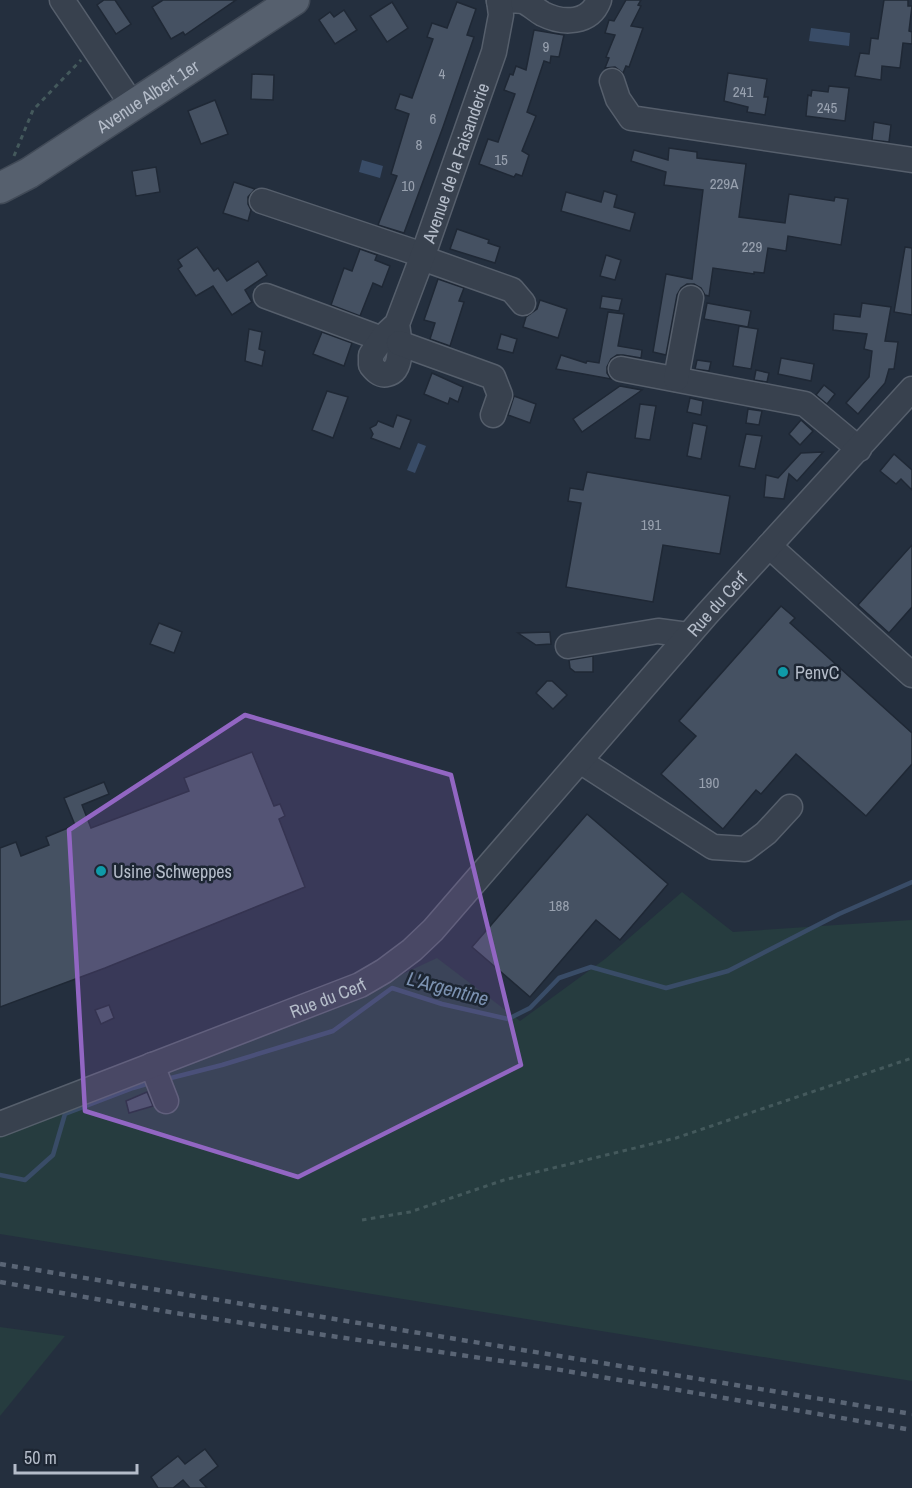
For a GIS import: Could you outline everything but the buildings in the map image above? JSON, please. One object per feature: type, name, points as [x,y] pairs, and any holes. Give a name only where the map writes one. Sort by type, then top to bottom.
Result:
[{"type":"main road","name":"Avenue Albert 1er","points":[[5,185],[29,173],[294,0]]},
{"type":"street","points":[[62,0],[133,106]]},
{"type":"street","points":[[499,1],[524,2],[551,17],[575,20],[589,15],[599,0]]},
{"type":"street","name":"Avenue de la Faisanderie","points":[[393,336],[494,52],[501,15],[499,1]]},
{"type":"street","points":[[612,81],[618,99],[631,118],[912,160]]},
{"type":"street","points":[[262,201],[512,290],[524,303]]},
{"type":"street","points":[[266,296],[393,336],[493,377],[500,395],[492,415]]},
{"type":"street","points":[[676,380],[691,298]]},
{"type":"street","points":[[621,369],[805,404],[859,449]]},
{"type":"street","name":"Rue du Cerf","points":[[0,1124],[158,1082],[360,985],[412,950],[433,930],[688,635],[912,390]]},
{"type":"street","points":[[769,546],[912,675]]},
{"type":"street","points":[[568,646],[658,631],[688,635]]},
{"type":"street","points":[[579,761],[713,847],[745,849],[766,833],[790,807]]},
{"type":"path","points":[[5,185],[14,152],[33,110],[94,45]]},
{"type":"path","points":[[362,1220],[410,1212],[504,1180],[676,1138],[912,1058]]},
{"type":"highlighted area","points":[[245,715],[451,775],[521,1065],[298,1177],[85,1111],[69,830]]},
{"type":"green space","points":[[682,892],[733,932],[912,920],[912,1381],[0,1234],[0,1129],[342,1002],[437,958],[520,1021],[605,959]]},
{"type":"green space","points":[[0,1327],[65,1336],[0,1416]]},
{"type":"water","points":[[811,28],[850,33],[849,46],[809,41]]},
{"type":"water","points":[[362,160],[383,166],[380,178],[359,172]]},
{"type":"water","points":[[418,443],[426,446],[415,473],[407,470]]},
{"type":"waterway","name":"L'Argentine","points":[[167,1079],[222,1065],[333,1031],[392,988],[442,1004],[508,1019],[530,1008],[559,978],[591,967],[666,988],[728,971],[839,914],[912,882]]},
{"type":"waterway","name":"L'Argentine","points":[[0,1175],[25,1180],[53,1155],[65,1114],[150,1083]]},
{"type":"railway","points":[[0,1264],[912,1414]]},
{"type":"railway","points":[[0,1282],[175,1313],[549,1368],[912,1430]]},
{"type":"place","name":"PenvC","points":[[783,672]]},
{"type":"place","name":"Usine Schweppes","points":[[101,871]]}]
